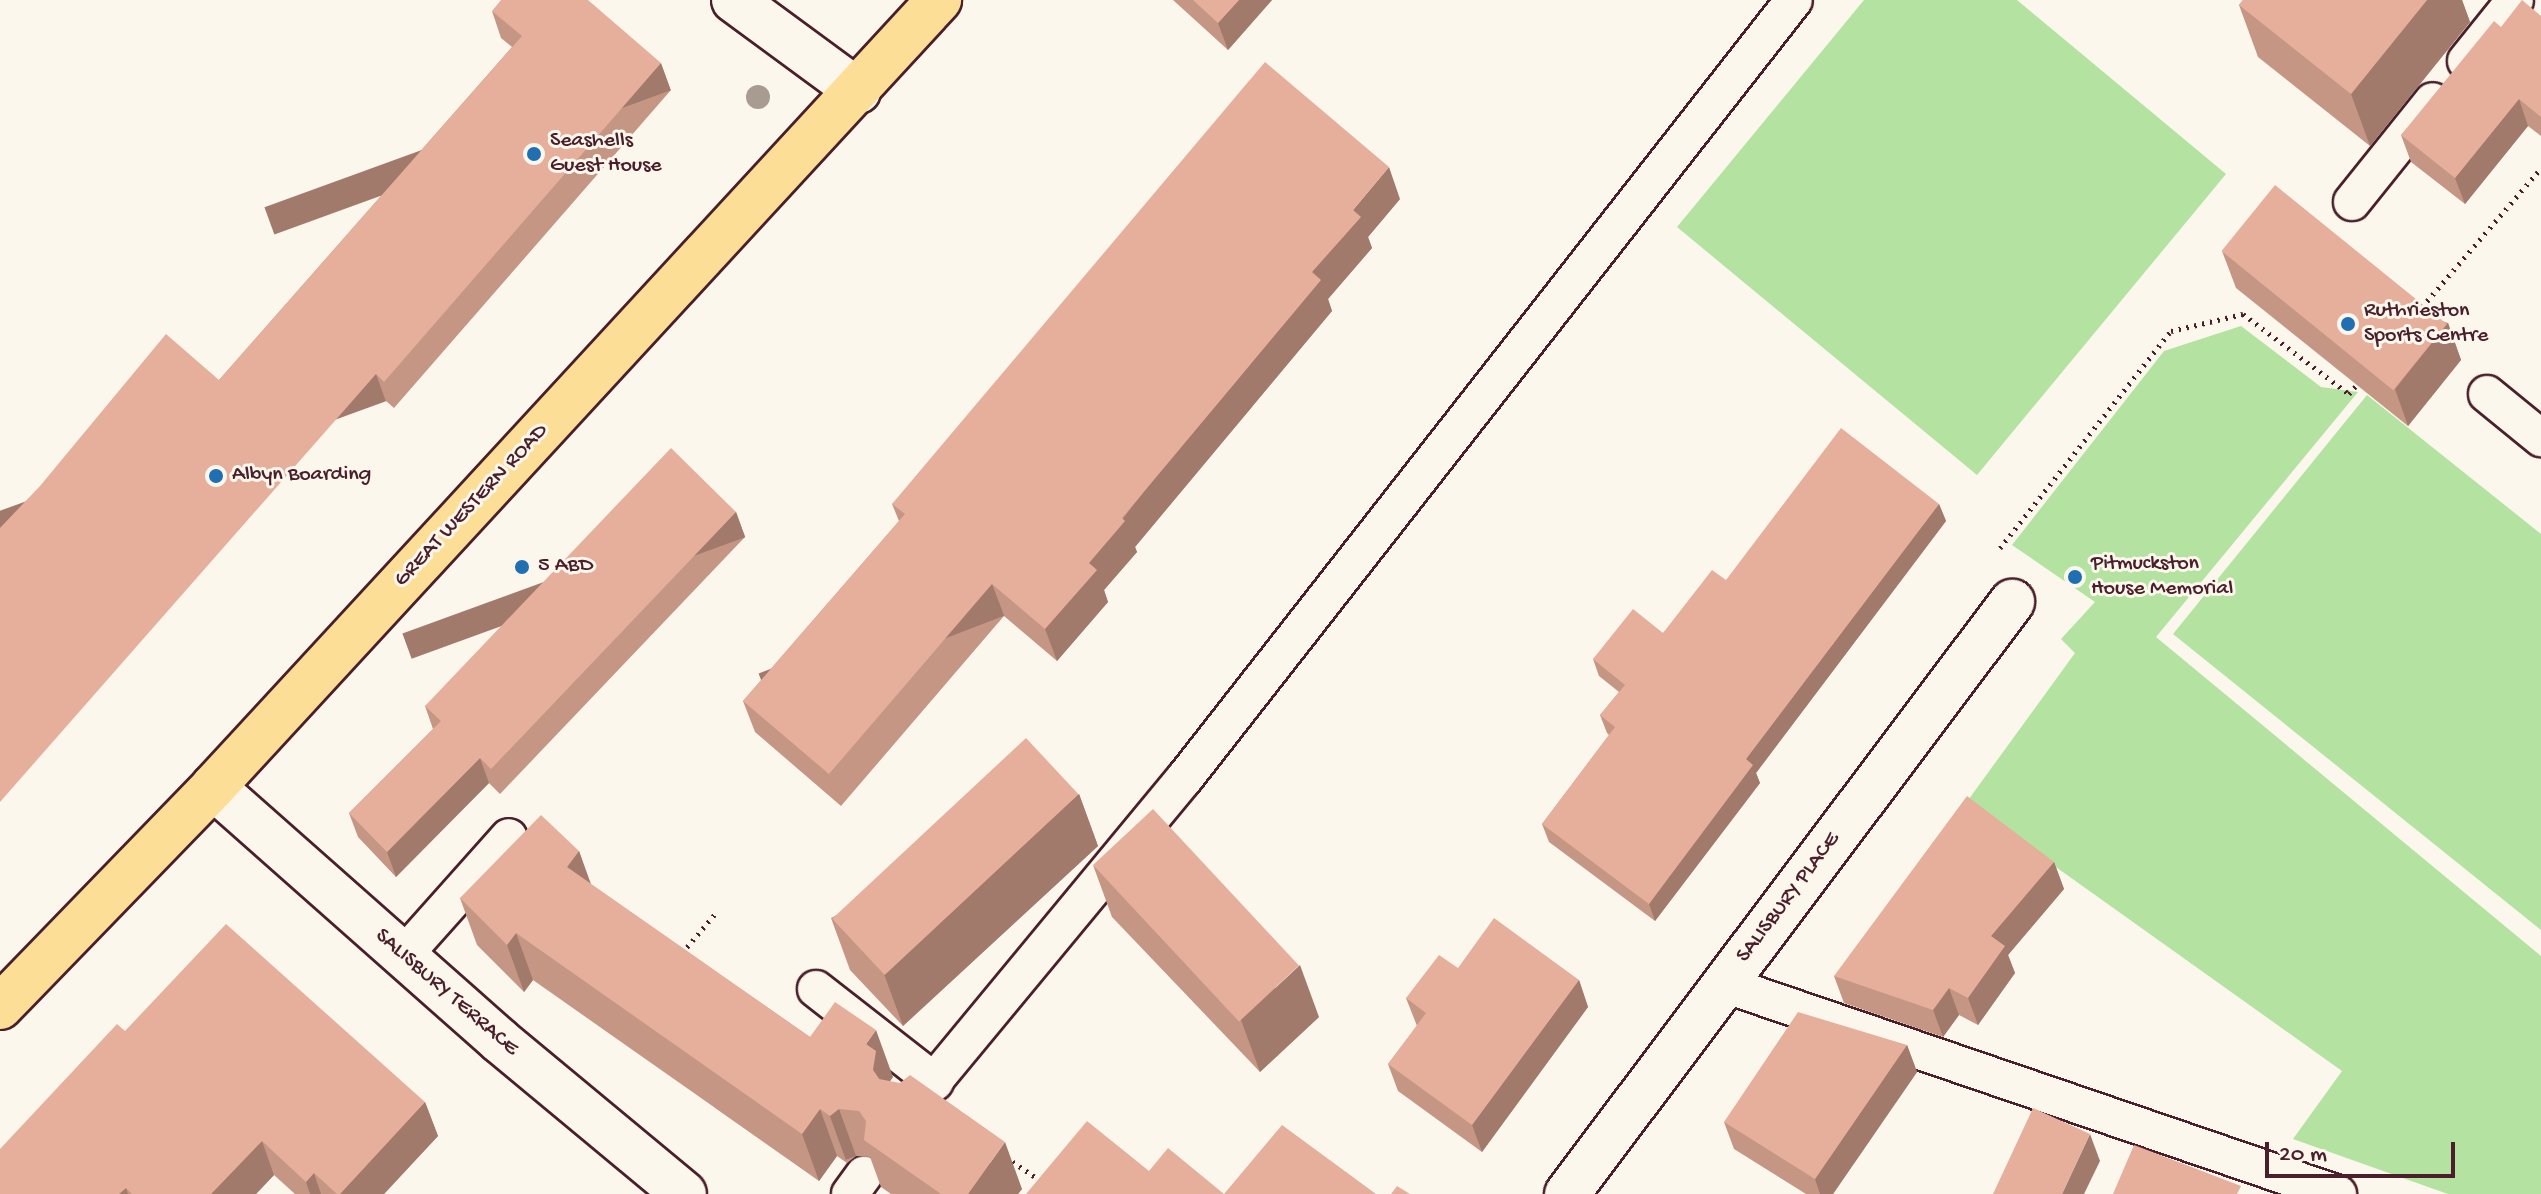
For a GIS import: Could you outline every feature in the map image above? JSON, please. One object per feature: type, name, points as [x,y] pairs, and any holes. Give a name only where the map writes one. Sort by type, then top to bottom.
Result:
[{"type":"main road","name":"GREAT WESTERN ROAD","points":[[0,1007],[213,787],[939,0]]},
{"type":"street","points":[[734,0],[858,91]]},
{"type":"street","name":"SALISBURY PLACE","points":[[1567,1194],[2012,602]]},
{"type":"street","name":"SALISBURY TERRACE","points":[[213,787],[403,956],[684,1194]]},
{"type":"lane","points":[[910,1110],[1184,779],[1794,0]]},
{"type":"lane","points":[[2352,202],[2515,0]]},
{"type":"lane","points":[[2487,394],[2541,438]]},
{"type":"lane","points":[[403,956],[509,837]]},
{"type":"lane","points":[[1724,984],[2338,1194]]},
{"type":"lane","points":[[816,989],[935,1082]]},
{"type":"path","points":[[2420,310],[2541,168]]},
{"type":"path","points":[[2012,602],[1992,558],[2171,331],[2243,314],[2349,394],[2369,370]]},
{"type":"path","points":[[672,965],[715,914]]},
{"type":"path","points":[[994,1148],[1041,1181],[1030,1194]]},
{"type":"green space","points":[[1864,0],[2017,0],[2226,174],[1977,475],[1677,227]]},
{"type":"green space","points":[[2241,326],[2321,387],[2358,392],[2156,637],[2541,956],[2541,1194],[2448,1194],[2293,1139],[2342,1071],[1966,803],[2075,653],[2061,639],[2095,602],[2012,545],[2164,351]]},
{"type":"green space","points":[[2367,395],[2541,534],[2541,930],[2173,634]]},
{"type":"building","points":[[501,0],[588,0],[661,63],[384,382],[376,374],[0,802],[0,528],[40,486],[166,334],[219,380],[522,36],[492,11]]},
{"type":"building","points":[[1193,0],[1239,0],[1218,23]]},
{"type":"building","points":[[2243,0],[2427,0],[2351,94],[2239,5]]},
{"type":"building","points":[[2522,0],[2541,16],[2541,117],[2519,99],[2455,178],[2401,135],[2494,21],[2501,27]]},
{"type":"building","points":[[1265,62],[1389,167],[1353,210],[1361,217],[1312,272],[1321,280],[1122,518],[1125,521],[1089,563],[1097,570],[1045,629],[992,584],[829,774],[743,701],[905,514],[892,504]]},
{"type":"building","name":"Ruthrieston Sports Centre","points":[[2275,185],[2447,324],[2393,390],[2222,251]]},
{"type":"building","points":[[1841,428],[1939,504],[1746,759],[1753,765],[1649,904],[1542,824],[1615,727],[1600,715],[1625,685],[1593,659],[1633,609],[1663,633],[1712,570],[1726,580]]},
{"type":"building","points":[[671,448],[736,512],[491,769],[480,758],[387,852],[349,813],[441,721],[425,706]]},
{"type":"building","points":[[1026,738],[1079,794],[885,975],[832,919]]},
{"type":"building","points":[[1967,796],[2054,862],[1991,936],[2005,946],[1968,998],[1949,988],[1933,1010],[1834,976]]},
{"type":"building","points":[[1153,809],[1299,966],[1239,1021],[1093,865]]},
{"type":"building","points":[[541,815],[579,851],[567,867],[810,1037],[835,1002],[876,1030],[866,1044],[876,1051],[873,1070],[879,1079],[900,1083],[910,1075],[1005,1142],[968,1194],[941,1194],[864,1140],[866,1121],[859,1111],[839,1109],[830,1116],[820,1109],[802,1134],[516,933],[507,945],[460,898]]},
{"type":"building","points":[[1494,918],[1579,980],[1472,1125],[1388,1064],[1426,1013],[1406,998],[1439,955],[1458,968]]},
{"type":"building","points":[[226,924],[425,1102],[340,1194],[314,1173],[306,1182],[262,1141],[211,1194],[132,1194],[126,1188],[119,1194],[0,1194],[0,1149],[117,1024],[125,1031]]},
{"type":"building","points":[[1798,1012],[1907,1045],[1815,1179],[1724,1122]]},
{"type":"building","points":[[2033,1108],[2090,1134],[2062,1194],[1993,1194]]},
{"type":"building","points":[[1087,1121],[1149,1171],[1168,1148],[1224,1194],[1026,1194]]},
{"type":"building","points":[[1282,1125],[1376,1194],[1224,1194]]},
{"type":"building","points":[[2134,1145],[2241,1186],[2237,1194],[2113,1194]]},
{"type":"building","points":[[1397,1186],[1410,1194],[1391,1194]]},
{"type":"place","name":"Seashells Guest House","points":[[534,154]]},
{"type":"place","name":"Ruthrieston Sports Centre","points":[[2348,324]]},
{"type":"place","name":"Albyn Boarding","points":[[216,476]]},
{"type":"place","name":"5 ABD","points":[[522,567]]},
{"type":"place","name":"Pitmuckston House Memorial","points":[[2075,577]]}]
